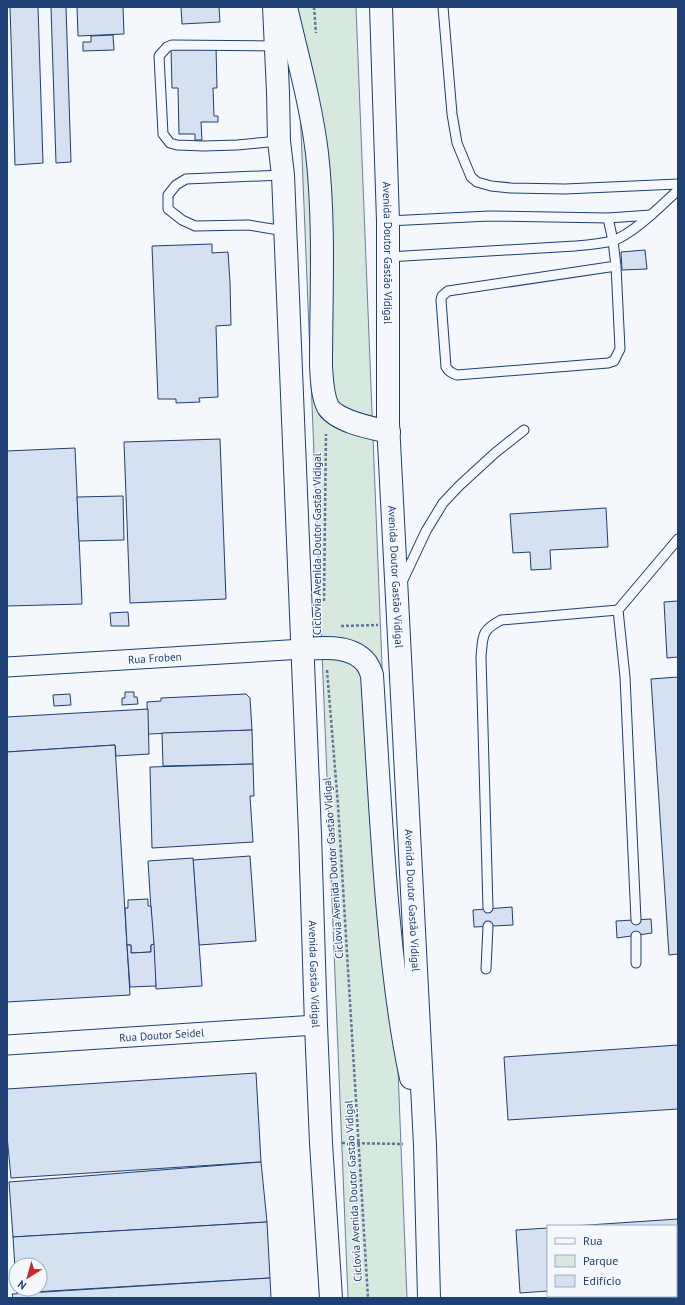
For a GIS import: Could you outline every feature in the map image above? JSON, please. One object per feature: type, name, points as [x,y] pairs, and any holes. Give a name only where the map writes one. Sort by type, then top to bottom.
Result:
[{"type":"highway","points":[[274,7],[279,141],[283,175],[303,649],[325,647],[341,649],[359,656],[367,664],[372,675],[383,849],[394,977],[406,1055],[425,1145],[429,1298]]},
{"type":"highway","points":[[286,7],[304,80],[317,159],[320,196],[321,366],[323,389],[328,407],[342,418],[354,423],[389,432]]},
{"type":"highway","name":"Avenida Doutor Gastão Vidigal","points":[[381,7],[388,221],[389,432],[425,1145]]},
{"type":"highway","name":"Avenida Gastão Vidigal","points":[[303,649],[321,1143],[331,1298]]},
{"type":"street","name":"Rua Froben","points":[[7,667],[303,649]]},
{"type":"street","name":"Rua Doutor Seidel","points":[[7,1045],[316,1025]]},
{"type":"lane","points":[[443,7],[452,114],[457,143],[471,177],[477,182],[491,186],[511,188],[565,189],[678,184]]},
{"type":"lane","points":[[276,46],[172,45],[159,56],[163,134],[170,143],[177,145],[204,146],[279,141]]},
{"type":"lane","points":[[283,175],[186,179],[176,185],[168,195],[168,209],[182,220],[195,226],[248,225],[285,231]]},
{"type":"lane","points":[[387,258],[575,246],[613,241],[627,234],[651,215],[678,190]]},
{"type":"lane","points":[[388,221],[489,216],[608,218],[651,215]]},
{"type":"lane","points":[[608,218],[616,266],[620,349],[614,361],[608,363],[457,375],[451,373],[446,367],[441,300],[442,296],[448,291],[616,266]]},
{"type":"lane","points":[[397,593],[426,531],[443,503],[459,486],[490,458],[524,430]]},
{"type":"lane","points":[[488,908],[481,657],[483,637],[489,627],[501,620],[618,610],[678,539]]},
{"type":"lane","points":[[618,610],[625,677],[636,920]]},
{"type":"lane","points":[[486,969],[488,926]]},
{"type":"lane","points":[[636,936],[636,963]]},
{"type":"path","name":"Ciclovia Avenida Doutor Gastão Vidigal","points":[[324,602],[326,436]]},
{"type":"path","points":[[339,626],[399,623]]},
{"type":"path","name":"Ciclovia Avenida Doutor Gastão Vidigal","points":[[325,647],[338,805],[368,1298]]},
{"type":"path","points":[[321,1143],[358,1142],[425,1145]]},
{"type":"green space","points":[[296,7],[356,7],[407,1298],[348,1298]]},
{"type":"building","points":[[10,7],[38,7],[43,163],[15,165]]},
{"type":"building","points":[[51,7],[66,7],[71,162],[56,163]]},
{"type":"building","points":[[77,7],[123,7],[124,34],[78,36]]},
{"type":"building","points":[[181,7],[219,7],[220,22],[182,24]]},
{"type":"building","points":[[113,35],[114,50],[83,51],[83,42],[91,42],[91,36]]},
{"type":"building","points":[[216,47],[217,88],[213,88],[214,116],[218,116],[218,122],[201,122],[202,140],[195,140],[195,134],[179,134],[178,88],[172,88],[171,48]]},
{"type":"building","points":[[212,244],[212,253],[228,252],[230,282],[231,325],[216,326],[218,397],[199,398],[200,402],[176,403],[176,399],[158,399],[152,246]]},
{"type":"building","points":[[645,250],[647,269],[622,270],[621,252]]},
{"type":"building","points":[[220,439],[226,599],[130,603],[124,442]]},
{"type":"building","points":[[75,448],[82,604],[7,606],[7,451]]},
{"type":"building","points":[[123,496],[124,540],[79,541],[77,497]]},
{"type":"building","points":[[606,508],[608,547],[550,550],[551,569],[531,570],[530,552],[513,553],[510,514]]},
{"type":"building","points":[[678,601],[678,657],[667,658],[664,602]]},
{"type":"building","points":[[128,612],[129,626],[111,626],[110,613]]},
{"type":"building","points":[[678,677],[678,954],[669,955],[651,679]]},
{"type":"building","points":[[125,692],[134,692],[134,697],[137,697],[138,704],[122,705],[122,698],[125,698]]},
{"type":"building","points":[[70,694],[71,705],[54,706],[53,695]]},
{"type":"building","points":[[246,694],[250,698],[252,730],[148,734],[147,702],[161,701],[161,698]]},
{"type":"building","points":[[148,709],[149,754],[116,756],[115,745],[7,752],[7,717]]},
{"type":"building","points":[[252,730],[253,764],[163,766],[162,733]]},
{"type":"building","points":[[115,745],[130,995],[7,1002],[7,752]]},
{"type":"building","points":[[253,764],[254,796],[250,796],[253,842],[152,848],[150,767]]},
{"type":"building","points":[[250,856],[256,941],[199,945],[193,860]]},
{"type":"building","points":[[193,858],[202,986],[156,989],[148,861]]},
{"type":"building","points":[[148,899],[148,906],[151,906],[154,944],[151,945],[151,952],[131,953],[131,945],[127,945],[125,908],[128,908],[128,900]]},
{"type":"building","points":[[512,907],[513,925],[474,927],[473,910]]},
{"type":"building","points":[[651,919],[652,933],[617,938],[616,921]]},
{"type":"building","points":[[154,944],[156,986],[130,987],[127,945],[131,945],[131,953],[151,952],[151,945]]},
{"type":"building","points":[[678,1045],[678,1109],[508,1120],[504,1057]]},
{"type":"building","points":[[256,1073],[261,1162],[11,1178],[7,1136],[7,1089]]},
{"type":"building","points":[[261,1162],[267,1222],[13,1237],[9,1182]]},
{"type":"building","points":[[678,1219],[678,1282],[677,1225],[588,1225]]},
{"type":"building","points":[[267,1222],[270,1278],[48,1291],[48,1257],[14,1257],[13,1237]]},
{"type":"building","points":[[547,1228],[547,1291],[520,1293],[516,1230]]},
{"type":"building","points":[[270,1278],[271,1298],[13,1297],[48,1297],[48,1292]]}]
